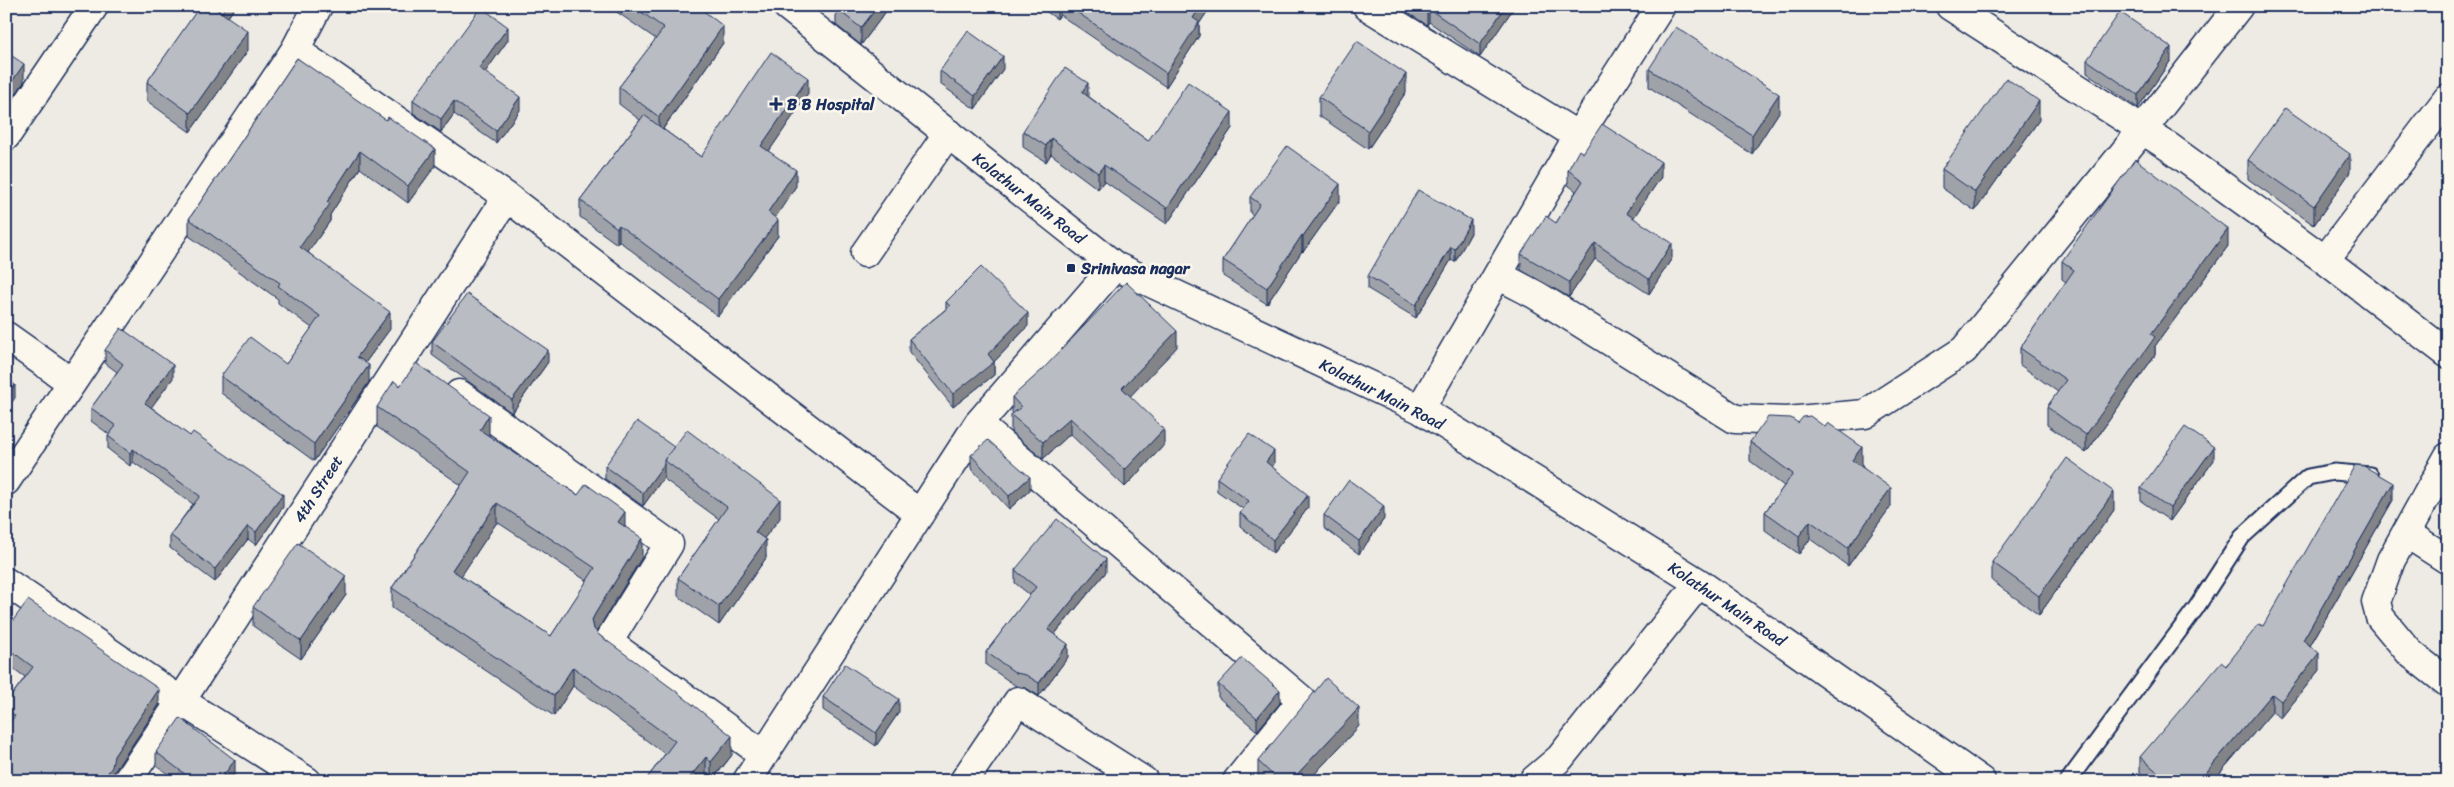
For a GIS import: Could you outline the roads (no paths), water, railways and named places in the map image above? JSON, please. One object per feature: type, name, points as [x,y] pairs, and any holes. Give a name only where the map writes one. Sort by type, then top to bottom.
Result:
[{"type":"street","points":[[6,136],[94,6]]},
{"type":"street","points":[[6,481],[295,50],[318,6]]},
{"type":"street","name":"Kolathur Main Road","points":[[787,6],[1115,266],[1420,409],[1699,583],[1981,781]]},
{"type":"street","points":[[1367,6],[1578,136]]},
{"type":"street","points":[[1420,409],[1578,136],[1660,6]]},
{"type":"street","points":[[1950,6],[2143,129],[2325,260],[2448,354]]},
{"type":"street","points":[[1498,275],[1536,295],[1735,419],[1787,421],[1865,414],[1964,350],[2143,129],[2239,6]]},
{"type":"street","points":[[295,50],[507,196],[920,514]]},
{"type":"street","points":[[2325,260],[2448,98]]},
{"type":"street","points":[[865,253],[948,133]]},
{"type":"street","name":"4th Street","points":[[128,781],[181,702],[507,196]]},
{"type":"street","points":[[747,781],[978,424],[1115,266]]},
{"type":"street","points":[[6,336],[71,382]]},
{"type":"street","points":[[405,355],[669,544],[608,642],[764,755]]},
{"type":"street","points":[[978,424],[1302,700],[1237,781]]},
{"type":"street","points":[[2448,457],[2391,560],[2376,602],[2380,617],[2410,653],[2448,683]]},
{"type":"street","points":[[2406,533],[2448,560]]},
{"type":"street","points":[[6,582],[181,702],[307,781]]},
{"type":"street","points":[[1533,781],[1560,758],[1699,583]]},
{"type":"street","points":[[964,781],[1018,701],[1144,781]]},
{"type":"lane","points":[[2068,781],[2196,608],[2242,537],[2308,477],[2334,472],[2377,475]]},
{"type":"place","name":"B B Hospital","points":[[776,104]]},
{"type":"place","name":"Srinivasa nagar","points":[[1071,268]]}]
